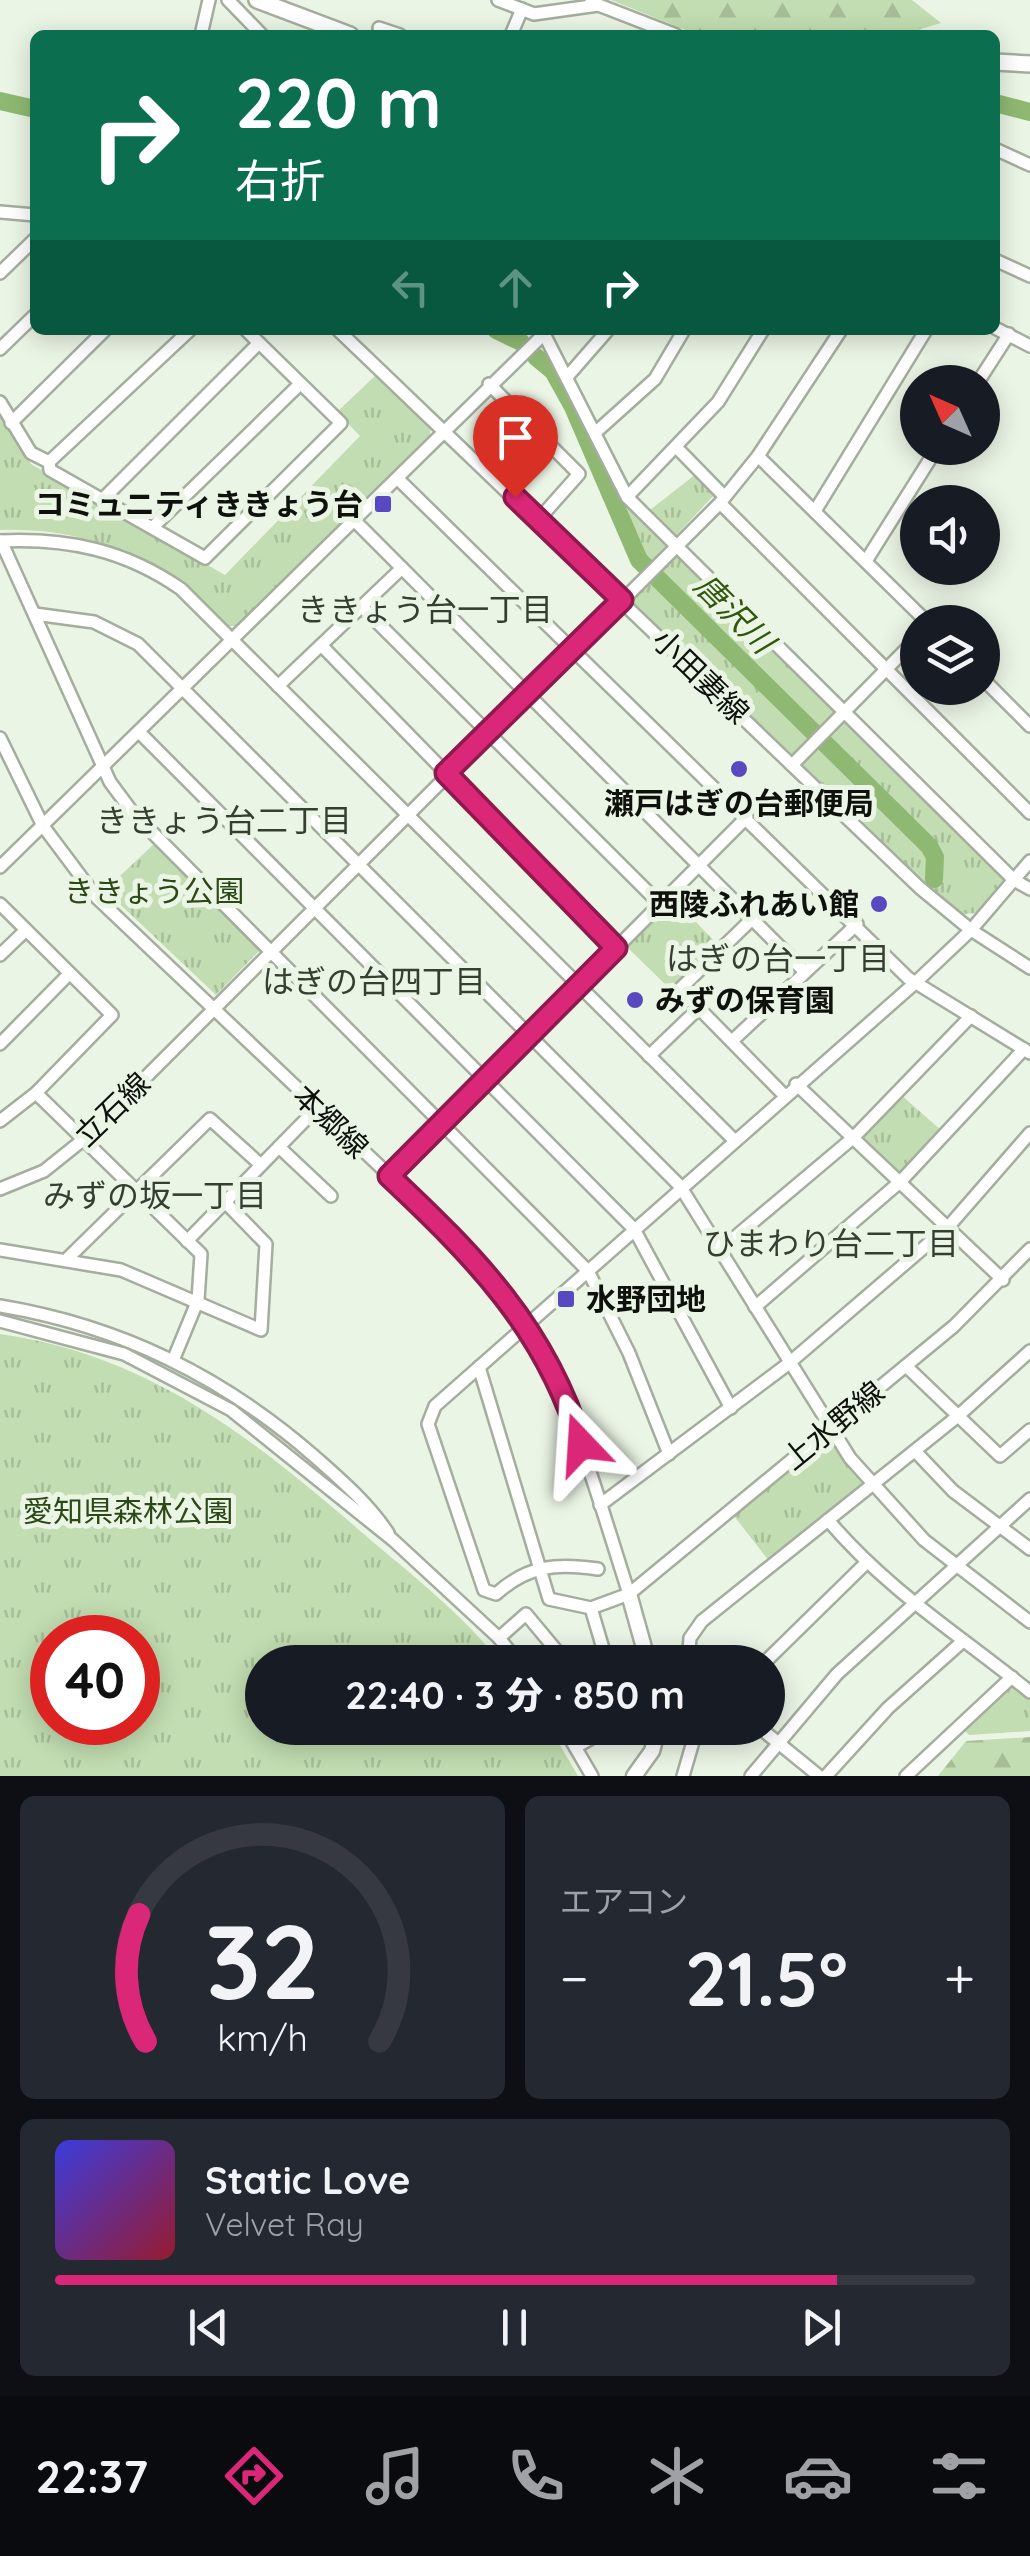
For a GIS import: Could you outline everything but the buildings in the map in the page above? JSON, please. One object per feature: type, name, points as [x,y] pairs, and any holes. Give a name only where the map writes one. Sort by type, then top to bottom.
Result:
[{"type":"highway","points":[[257,0],[337,30]]},
{"type":"highway","points":[[1000,62],[1030,64]]},
{"type":"main road","points":[[629,1594],[643,1645]]},
{"type":"main road","points":[[634,1776],[654,1745]]},
{"type":"street","points":[[202,30],[209,0]]},
{"type":"street","points":[[228,0],[257,30]]},
{"type":"street","points":[[498,0],[548,13],[592,3],[663,30]]},
{"type":"street","points":[[513,30],[522,9]]},
{"type":"street","points":[[379,28],[385,30]]},
{"type":"street","points":[[1000,151],[1030,165]]},
{"type":"street","points":[[0,212],[30,215]]},
{"type":"street","points":[[0,273],[30,244]]},
{"type":"street","points":[[1000,262],[1030,276]]},
{"type":"street","points":[[0,350],[30,321]]},
{"type":"street","points":[[1000,330],[1030,346]]},
{"type":"street","points":[[989,365],[1009,334]]},
{"type":"street","points":[[11,423],[100,335]]},
{"type":"street","points":[[48,462],[185,335]]},
{"type":"street","points":[[48,462],[50,470],[205,558],[341,423],[251,335]]},
{"type":"street","name":"小田妻線","points":[[343,335],[792,766],[971,930],[1030,968]]},
{"type":"street","points":[[0,868],[233,643],[541,335]]},
{"type":"street","points":[[547,335],[627,497],[1014,880],[1030,889]]},
{"type":"street","points":[[567,377],[604,335]]},
{"type":"street","points":[[596,432],[655,378],[681,335]]},
{"type":"street","points":[[627,497],[678,449],[718,402],[759,335]]},
{"type":"street","name":"立石線","points":[[0,1189],[44,1171],[84,1138],[722,499],[758,456],[838,335]]},
{"type":"street","points":[[816,511],[923,335]]},
{"type":"street","points":[[102,499],[259,344]]},
{"type":"street","points":[[153,528],[300,384]]},
{"type":"street","points":[[489,384],[580,474],[539,519]]},
{"type":"street","points":[[0,402],[38,460],[48,462]]},
{"type":"street","points":[[678,449],[886,670],[1030,813]]},
{"type":"street","points":[[758,456],[910,605]]},
{"type":"street","points":[[866,561],[926,465]]},
{"type":"street","points":[[398,479],[915,984],[1027,1051],[901,1181],[755,1307]]},
{"type":"street","points":[[354,521],[805,972]]},
{"type":"street","points":[[669,1454],[629,1353],[588,1272],[133,812],[104,766],[0,541],[42,539],[128,557],[181,589],[734,1139]]},
{"type":"street","points":[[278,686],[402,568]]},
{"type":"street","points":[[363,608],[660,904]]},
{"type":"street","points":[[35,614],[94,622],[128,637],[680,1186],[829,1428],[872,1484],[896,1513],[955,1565],[1030,1622]]},
{"type":"street","points":[[322,646],[616,948]]},
{"type":"street","points":[[792,766],[900,656]]},
{"type":"street","points":[[1000,696],[1030,726]]},
{"type":"street","points":[[140,733],[634,1229],[731,1408]]},
{"type":"street","name":"本郷線","points":[[0,738],[43,826],[96,898],[468,1250],[526,1327],[572,1413],[629,1594]]},
{"type":"street","points":[[389,1176],[747,817]]},
{"type":"street","points":[[598,1570],[539,1567],[511,1580],[496,1594],[484,1590],[428,1424],[435,1406],[796,1084],[915,984],[971,930],[1030,861]]},
{"type":"street","points":[[0,904],[112,1015],[36,1093],[0,1121]]},
{"type":"street","points":[[752,918],[680,989],[784,1095]]},
{"type":"street","points":[[732,1041],[857,924]]},
{"type":"street","points":[[0,955],[26,930]]},
{"type":"street","points":[[0,1044],[70,974]]},
{"type":"street","points":[[649,1056],[699,1008]]},
{"type":"street","points":[[721,1249],[854,1137],[971,1016]]},
{"type":"street","points":[[796,1084],[1003,1280]]},
{"type":"street","points":[[36,1093],[201,1254],[198,1300],[174,1358]]},
{"type":"street","points":[[187,1240],[318,1107]]},
{"type":"street","points":[[68,1258],[210,1119],[262,1165]]},
{"type":"street","points":[[600,1505],[788,1364],[949,1226],[1030,1133]]},
{"type":"street","points":[[280,1147],[331,1196]]},
{"type":"street","points":[[0,1250],[68,1258],[121,1270],[261,1330],[266,1244],[226,1203]]},
{"type":"street","name":"上水野線","points":[[591,1608],[629,1594],[906,1366],[1003,1280],[1030,1249]]},
{"type":"street","points":[[0,1306],[62,1318],[174,1358],[250,1404],[289,1435],[376,1516],[392,1540]]},
{"type":"street","points":[[0,1321],[124,1354],[190,1385],[266,1435],[392,1540],[505,1645]]},
{"type":"street","points":[[689,1645],[702,1621],[958,1416],[1030,1351]]},
{"type":"street","points":[[906,1366],[1000,1456],[1030,1430]]},
{"type":"street","points":[[479,1367],[549,1599],[591,1608],[602,1645]]},
{"type":"street","points":[[915,1451],[953,1492],[1030,1549]]},
{"type":"street","points":[[785,1734],[836,1674],[1030,1499]]},
{"type":"street","points":[[828,1520],[865,1564],[913,1605],[1030,1692]]},
{"type":"street","points":[[782,1645],[865,1564]]},
{"type":"street","points":[[499,1638],[526,1614],[552,1645]]},
{"type":"street","points":[[826,1776],[888,1708],[963,1641]]},
{"type":"street","points":[[906,1776],[1012,1677]]},
{"type":"street","points":[[579,1745],[576,1747],[592,1776]]},
{"type":"street","points":[[683,1776],[693,1745]]},
{"type":"street","points":[[751,1776],[776,1745]]},
{"type":"street","points":[[782,1745],[819,1776]]},
{"type":"green space","points":[[611,0],[912,0],[941,23],[918,30],[686,30]]},
{"type":"green space","points":[[378,373],[431,424],[430,435],[239,626],[227,626],[178,583],[124,552],[65,534],[0,530],[0,413],[31,464],[225,575],[360,436],[337,412]]},
{"type":"green space","points":[[696,474],[716,493],[668,544],[1003,875],[1004,883],[976,913],[964,914],[946,902],[633,603],[633,595],[655,571],[636,552],[616,503],[622,498],[641,517]]},
{"type":"green space","name":"ききょう公園","points":[[155,843],[260,950],[216,995],[105,890]]},
{"type":"green space","points":[[673,898],[718,945],[672,991],[625,945]]},
{"type":"green space","points":[[900,1094],[942,1131],[900,1174],[860,1136]]},
{"type":"green space","name":"愛知県森林公園","points":[[0,1334],[55,1345],[107,1362],[202,1409],[331,1506],[440,1599],[485,1645],[245,1645],[245,1745],[560,1745],[578,1776],[0,1776]]},
{"type":"green space","points":[[822,1443],[832,1444],[864,1481],[862,1486],[769,1561],[734,1516]]},
{"type":"green space","points":[[1016,1685],[1030,1696],[1030,1731],[969,1735],[962,1728],[1008,1686]]},
{"type":"green space","points":[[1030,1737],[1030,1776],[938,1776],[966,1741]]},
{"type":"waterway","name":"唐沢川","points":[[0,101],[30,108]]},
{"type":"waterway","points":[[1000,104],[1030,112]]},
{"type":"waterway","name":"唐沢川","points":[[506,335],[521,342]]},
{"type":"waterway","name":"唐沢川","points":[[536,357],[553,371],[573,407],[639,560],[929,846],[935,857],[934,879]]},
{"type":"place","name":"コミュニティききょう台","points":[[383,504]]},
{"type":"place","name":"瀬戸はぎの台郵便局","points":[[739,769]]},
{"type":"place","name":"西陵ふれあい館","points":[[879,904]]},
{"type":"place","name":"みずの保育園","points":[[635,1000]]},
{"type":"place","name":"水野団地","points":[[566,1299]]},
{"type":"district","name":"ききょう台一丁目","points":[[425,609]]},
{"type":"district","name":"ききょう台二丁目","points":[[224,820]]},
{"type":"district","name":"はぎの台一丁目","points":[[778,958]]},
{"type":"district","name":"はぎの台四丁目","points":[[374,981]]},
{"type":"district","name":"みずの坂一丁目","points":[[155,1195]]},
{"type":"district","name":"ひまわり台二丁目","points":[[831,1243]]},
{"type":"route","points":[[515,497],[622,600],[446,773],[616,948],[389,1176],[468,1250],[502,1289],[549,1366],[572,1413],[581,1444]]}]
